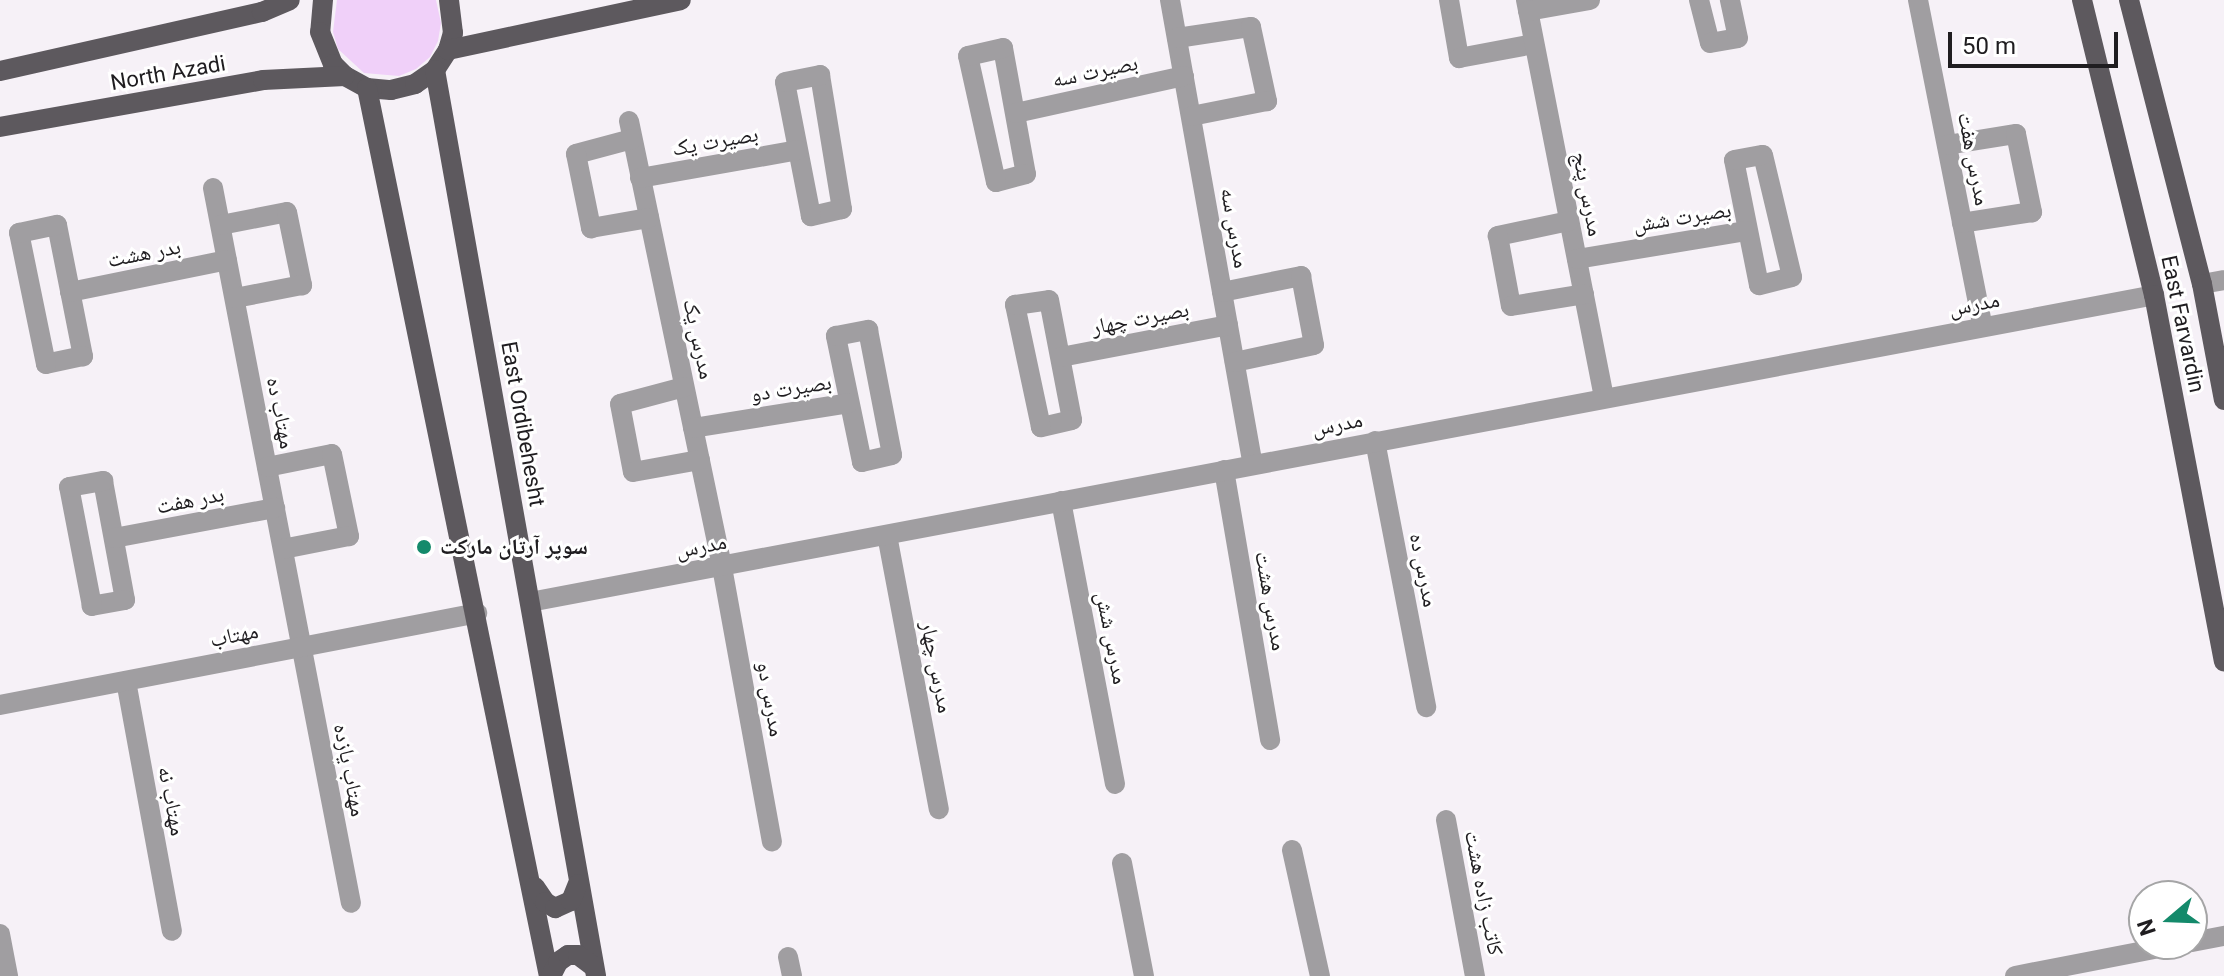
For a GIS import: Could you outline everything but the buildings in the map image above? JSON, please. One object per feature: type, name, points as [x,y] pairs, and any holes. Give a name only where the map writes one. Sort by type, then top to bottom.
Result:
[{"type":"main road","name":"North Azadi","points":[[0,71],[262,12],[290,0]]},
{"type":"main road","points":[[323,0],[320,23],[324,49],[345,76],[367,88],[391,90],[415,84],[435,70],[448,50],[453,33],[449,0]]},
{"type":"main road","points":[[448,50],[681,0]]},
{"type":"main road","name":"East Farvardin","points":[[2082,0],[2154,295],[2224,661]]},
{"type":"main road","name":"East Farvardin","points":[[2129,0],[2202,284],[2224,400]]},
{"type":"main road","name":"East Ordibehesht","points":[[435,70],[595,971]]},
{"type":"main road","name":"North Azadi","points":[[0,127],[263,80],[345,76]]},
{"type":"main road","points":[[367,88],[550,976]]},
{"type":"main road","points":[[531,880],[545,902],[555,908],[571,901],[578,884]]},
{"type":"main road","points":[[550,976],[558,962],[568,955],[578,955],[595,971]]},
{"type":"street","name":"مدرس سه","points":[[1170,0],[1253,465]]},
{"type":"street","points":[[1449,0],[1459,58],[1534,44]]},
{"type":"street","points":[[1527,6],[1590,0]]},
{"type":"street","points":[[1699,0],[1710,43],[1738,38],[1730,0]]},
{"type":"street","name":"مدرس هفت","points":[[1918,0],[1983,327]]},
{"type":"street","name":"مدرس پنج","points":[[1527,6],[1604,397]]},
{"type":"street","points":[[1177,38],[1251,27],[1267,101],[1191,116]]},
{"type":"street","points":[[1003,48],[1016,113],[1026,174],[996,182],[968,56],[1003,48]]},
{"type":"street","points":[[820,75],[842,209],[811,216],[798,150],[785,82],[820,75]]},
{"type":"street","name":"بصیرت سه","points":[[1016,113],[1184,76]]},
{"type":"street","name":"مدرس یک","points":[[649,218],[591,228],[576,154],[630,130],[649,218],[684,387],[700,460],[722,567]]},
{"type":"street","points":[[1947,145],[2016,134],[2032,212],[1962,223]]},
{"type":"street","name":"بصیرت یک","points":[[640,178],[798,150]]},
{"type":"street","points":[[1763,155],[1792,277],[1759,285],[1747,231],[1734,160],[1763,155]]},
{"type":"street","name":"مهتاب ده","points":[[213,188],[302,647]]},
{"type":"street","points":[[221,225],[287,212],[302,285],[235,298]]},
{"type":"street","points":[[1569,221],[1498,236],[1511,306],[1584,294]]},
{"type":"street","points":[[57,225],[70,292],[83,356],[46,364],[19,233],[57,225]]},
{"type":"street","name":"بصیرت شش","points":[[1577,259],[1747,231]]},
{"type":"street","name":"بدر هشت","points":[[70,292],[227,260]]},
{"type":"street","points":[[1222,292],[1301,276],[1314,345],[1235,362]]},
{"type":"street","points":[[2202,284],[2224,280]]},
{"type":"street","name":"مدرس","points":[[530,602],[2154,295]]},
{"type":"street","points":[[1049,300],[1061,357],[1072,420],[1041,427],[1015,305],[1049,300]]},
{"type":"street","name":"بصیرت چهار","points":[[1061,357],[1228,325]]},
{"type":"street","points":[[868,330],[892,455],[862,462],[849,403],[836,336],[868,330]]},
{"type":"street","points":[[684,387],[620,404],[633,472],[700,460]]},
{"type":"street","name":"بصیرت دو","points":[[693,428],[849,403]]},
{"type":"street","name":"مدرس ده","points":[[1375,441],[1426,707]]},
{"type":"street","points":[[267,467],[332,454],[349,536],[283,549]]},
{"type":"street","name":"مدرس هشت","points":[[1224,470],[1270,740]]},
{"type":"street","points":[[103,481],[114,538],[125,600],[92,606],[69,487],[103,481]]},
{"type":"street","name":"مدرس شش","points":[[1061,501],[1115,784]]},
{"type":"street","name":"بدر هفت","points":[[114,538],[275,508]]},
{"type":"street","name":"مدرس چهار","points":[[887,535],[939,809]]},
{"type":"street","name":"مدرس دو","points":[[722,567],[772,841]]},
{"type":"street","name":"مهتاب","points":[[0,705],[477,613]]},
{"type":"street","name":"مهتاب یازده","points":[[302,647],[351,903]]},
{"type":"street","name":"مهتاب نه","points":[[126,681],[172,931]]},
{"type":"street","name":"کاتب زاده هشت","points":[[1446,820],[1475,976]]},
{"type":"street","points":[[1292,850],[1320,976]]},
{"type":"street","points":[[1122,863],[1144,976]]},
{"type":"street","points":[[0,934],[8,976]]},
{"type":"street","points":[[2015,976],[2105,968],[2130,960]]},
{"type":"shaded area","points":[[337,0],[436,0],[441,23],[438,41],[430,57],[416,69],[399,76],[364,73],[338,49],[333,32]]},
{"type":"place","name":"سوپر آرتان مارکت","points":[[424,547]]}]
